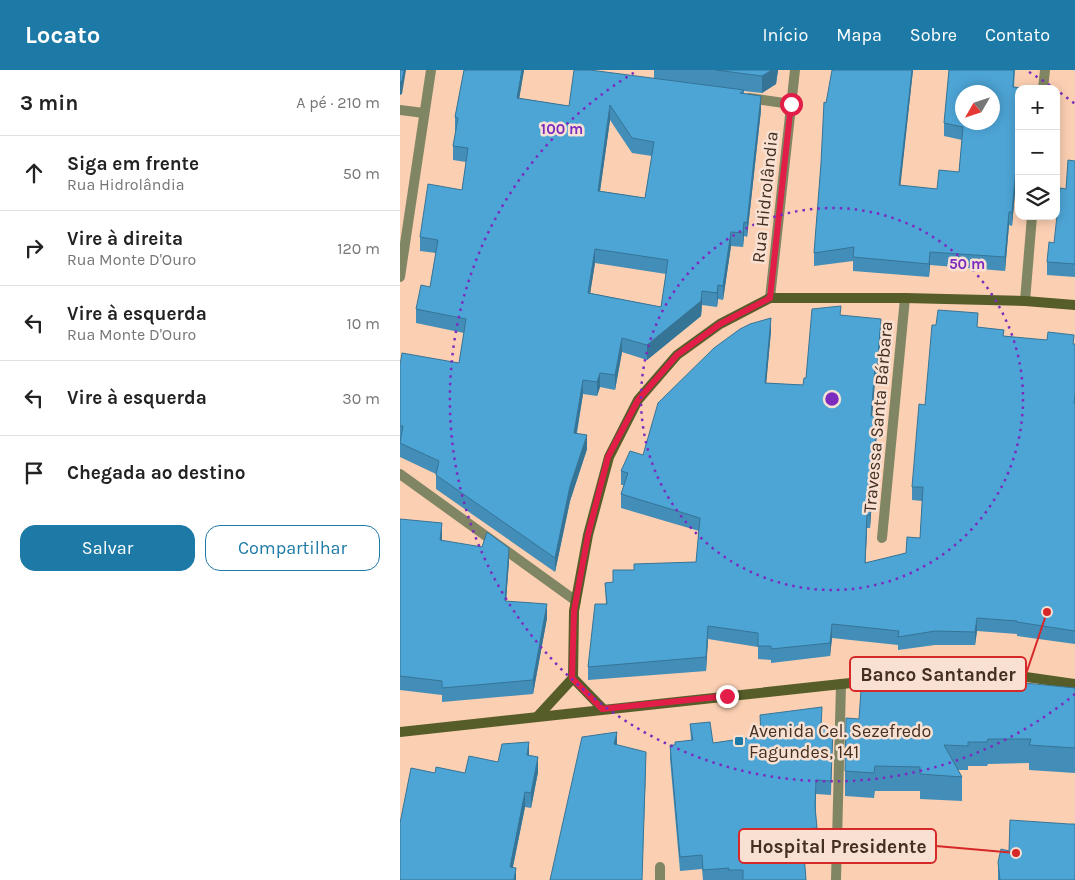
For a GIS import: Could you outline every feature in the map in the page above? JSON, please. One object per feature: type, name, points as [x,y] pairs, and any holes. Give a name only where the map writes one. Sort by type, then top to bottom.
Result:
[{"type":"main road","points":[[538,716],[572,678],[574,611],[588,535],[608,457],[638,400],[677,355],[720,324],[770,298],[905,298],[1025,301],[1075,305]]},
{"type":"main road","points":[[400,732],[952,672],[992,672],[1075,684]]},
{"type":"main road","points":[[572,678],[602,709]]},
{"type":"street","points":[[400,277],[431,70]]},
{"type":"street","name":"Rua Hidrolândia","points":[[770,298],[796,70]]},
{"type":"street","points":[[1043,85],[1045,70]]},
{"type":"street","points":[[735,97],[791,104]]},
{"type":"street","points":[[400,110],[424,113]]},
{"type":"street","points":[[1025,301],[1032,220]]},
{"type":"street","name":"Travessa Santa Bárbara","points":[[882,538],[905,298]]},
{"type":"street","points":[[400,474],[576,601]]},
{"type":"street","points":[[836,880],[841,684]]},
{"type":"street","points":[[660,867],[660,880]]},
{"type":"building","points":[[400,70],[404,70],[402,81],[400,82]]},
{"type":"building","points":[[464,70],[522,70],[517,98],[569,106],[574,70],[590,70],[744,90],[740,93],[761,96],[747,223],[744,222],[743,233],[731,232],[723,286],[718,285],[717,293],[702,291],[701,301],[647,345],[622,338],[615,375],[600,373],[597,382],[583,380],[574,433],[587,435],[570,486],[555,558],[436,475],[439,461],[400,443],[403,426],[400,426],[400,365],[402,353],[459,363],[466,319],[416,309],[421,285],[430,287],[438,240],[420,237],[428,184],[462,190],[468,148],[453,146],[458,118],[455,117]],"holes":[[[610,105],[632,138],[654,142],[645,198],[598,191]],[[595,249],[668,260],[661,307],[588,293]]]},
{"type":"building","points":[[716,70],[772,70],[762,76]]},
{"type":"building","points":[[832,70],[912,70],[899,185],[937,189],[939,170],[959,172],[963,130],[1000,130],[1000,85],[955,85],[955,125],[944,123],[949,70],[1014,70],[1015,179],[1012,212],[1009,212],[1005,257],[930,252],[929,264],[853,257],[854,247],[814,253],[824,102],[826,103]]},
{"type":"building","points":[[1068,160],[1075,161],[1075,264],[1047,262],[1049,242],[1054,243],[1057,220],[1060,220],[1060,188],[1066,189]]},
{"type":"building","points":[[841,306],[840,315],[881,319],[871,416],[877,416],[870,515],[867,514],[865,563],[906,553],[907,537],[920,538],[923,487],[912,487],[919,404],[925,405],[932,325],[936,325],[938,310],[978,313],[977,327],[1004,330],[1003,336],[1047,340],[1048,332],[1074,335],[1075,631],[1017,621],[977,618],[975,632],[935,631],[898,637],[899,631],[832,624],[830,643],[771,649],[771,646],[758,646],[758,633],[708,626],[706,657],[588,667],[595,604],[607,604],[605,583],[613,582],[613,570],[634,570],[634,564],[696,562],[700,518],[621,494],[628,473],[621,471],[630,451],[643,455],[658,403],[714,348],[740,329],[771,318],[765,383],[803,385],[804,378],[806,378],[812,309]]},
{"type":"building","points":[[400,519],[442,523],[440,540],[482,547],[487,532],[509,548],[505,601],[547,604],[533,680],[442,688],[442,681],[400,676]]},
{"type":"building","points":[[964,677],[1075,688],[1075,748],[1029,745],[1031,739],[988,739],[987,742],[968,742],[968,746],[944,745],[962,777],[920,774],[920,767],[875,766],[874,773],[845,771],[846,718],[859,719],[861,690],[874,690],[874,682]]},
{"type":"building","points":[[822,707],[821,727],[833,728],[831,781],[816,780],[815,807],[817,828],[802,829],[806,880],[743,880],[743,870],[728,870],[729,868],[703,870],[702,855],[680,857],[670,745],[675,745],[675,742],[693,740],[690,724],[710,722],[713,743],[761,736],[760,715]]},
{"type":"building","points":[[617,732],[614,744],[646,752],[642,880],[550,880],[582,737]]},
{"type":"building","points":[[529,742],[527,755],[538,757],[531,793],[525,792],[510,867],[516,868],[514,880],[400,880],[400,823],[411,768],[435,773],[436,767],[465,773],[469,756],[498,762],[502,744]]},
{"type":"building","points":[[1010,820],[1075,824],[1075,880],[1000,880],[998,862],[1001,849],[1009,851]]},
{"type":"place","name":"Banco Santander","points":[[1047,612]]},
{"type":"place","name":"Avenida Cel. Sezefredo Fagundes, 141","points":[[739,741]]},
{"type":"place","name":"Hospital Presidente","points":[[1016,853]]},
{"type":"route","points":[[727,696],[602,709],[572,678],[574,611],[588,535],[608,457],[638,400],[677,355],[720,324],[770,298],[791,104]]}]
